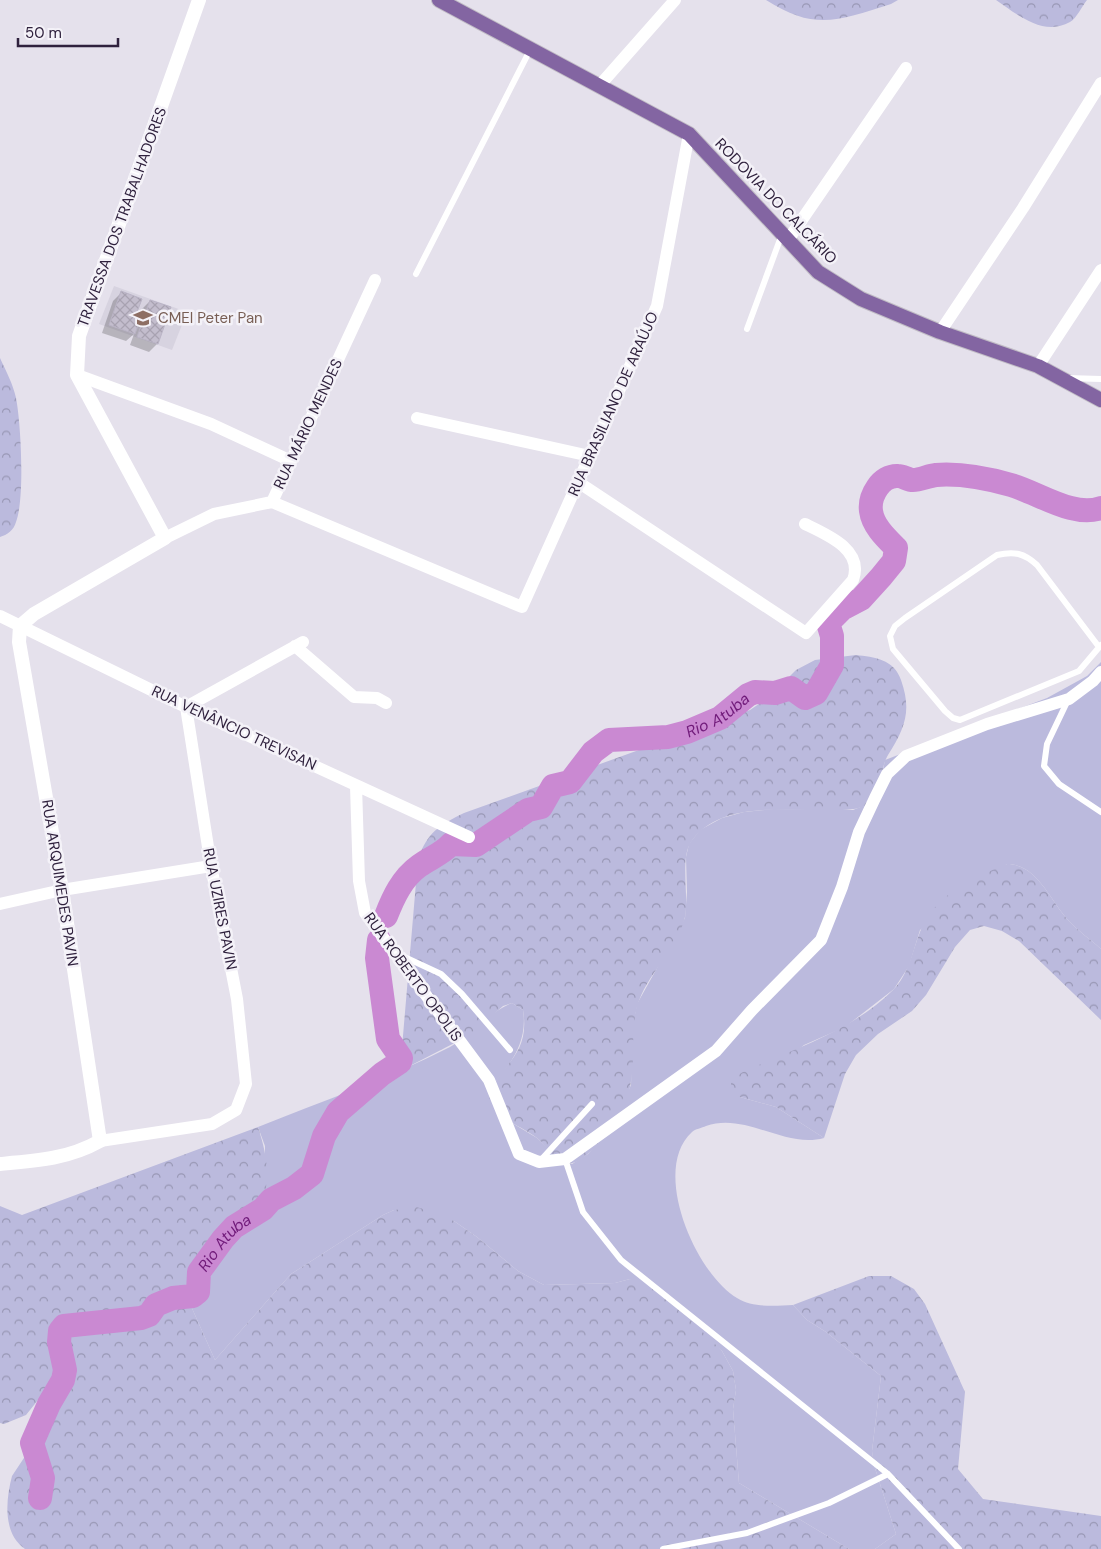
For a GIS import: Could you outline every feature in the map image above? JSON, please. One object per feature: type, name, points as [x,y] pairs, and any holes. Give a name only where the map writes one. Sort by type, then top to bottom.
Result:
[{"type":"main road","name":"RODOVIA DO CALCÁRIO","points":[[439,0],[689,134],[818,272],[861,299],[940,332],[1038,366],[1101,400]]},
{"type":"street","name":"TRAVESSA DOS TRABALHADORES","points":[[77,375],[79,336],[199,0]]},
{"type":"street","points":[[600,85],[675,0]]},
{"type":"street","points":[[785,237],[906,68]]},
{"type":"street","points":[[940,332],[1023,208],[1101,83]]},
{"type":"street","name":"RUA BRASILIANO DE ARAÚJO","points":[[272,502],[522,607],[657,306],[689,134]]},
{"type":"street","points":[[1038,366],[1101,270]]},
{"type":"street","name":"RUA MÁRIO MENDES","points":[[20,626],[34,614],[165,538],[214,514],[272,502],[375,280]]},
{"type":"street","points":[[77,375],[211,424],[291,461]]},
{"type":"street","points":[[77,375],[165,538]]},
{"type":"street","points":[[416,418],[590,456]]},
{"type":"street","points":[[578,482],[806,633],[853,580],[857,570],[853,556],[836,538],[806,524]]},
{"type":"street","name":"RUA VENÂNCIO TREVISAN","points":[[0,616],[186,707],[469,837]]},
{"type":"street","name":"RUA ARQUIMEDES PAVIN","points":[[20,626],[19,642],[62,890],[100,1141]]},
{"type":"street","points":[[186,707],[299,644],[354,697],[377,698],[386,703]]},
{"type":"street","points":[[539,1162],[565,1159],[716,1051],[752,1010],[821,940],[842,887],[859,832],[886,774],[906,756],[954,736],[1069,699],[1093,681],[1101,672]]},
{"type":"street","name":"RUA UZIRES PAVIN","points":[[100,1141],[212,1124],[236,1110],[246,1084],[237,999],[211,866],[186,707]]},
{"type":"street","name":"RUA ROBERTO OPOLIS","points":[[356,786],[359,882],[365,913],[489,1080],[519,1154],[539,1162]]},
{"type":"street","points":[[0,904],[62,890],[211,866]]},
{"type":"street","points":[[0,1164],[50,1160],[81,1152],[100,1141]]},
{"type":"lane","points":[[416,274],[531,48]]},
{"type":"lane","points":[[747,328],[785,237]]},
{"type":"lane","points":[[1061,378],[1101,379]]},
{"type":"lane","points":[[1011,552],[1026,555],[1037,565],[1100,646],[1079,671],[960,720],[953,718],[945,711],[904,663],[893,649],[890,636],[895,626],[905,618],[996,556],[1011,552]]},
{"type":"lane","points":[[1069,699],[1047,744],[1044,766],[1059,784],[1101,812]]},
{"type":"lane","points":[[394,953],[441,974],[462,994],[510,1050]]},
{"type":"lane","points":[[539,1162],[592,1104]]},
{"type":"lane","points":[[565,1159],[582,1212],[621,1260],[888,1474],[959,1549]]},
{"type":"lane","points":[[663,1549],[747,1533],[829,1503],[888,1474]]},
{"type":"shaded area","name":"CMEI Peter Pan","points":[[114,286],[187,312],[172,350],[99,324]]},
{"type":"green space","points":[[766,0],[898,0],[857,15],[828,20],[814,20],[784,10]]},
{"type":"green space","points":[[996,0],[1087,0],[1073,20],[1060,26],[1050,27],[1041,26],[1022,18]]},
{"type":"green space","points":[[0,358],[16,398],[21,442],[21,479],[19,511],[15,525],[10,532],[0,537]]},
{"type":"green space","points":[[856,655],[883,660],[894,668],[901,680],[906,701],[905,719],[899,736],[885,761],[878,792],[871,802],[860,808],[842,810],[780,809],[739,813],[720,819],[704,828],[691,842],[685,867],[685,917],[675,941],[647,984],[637,1007],[634,1027],[632,1077],[628,1096],[616,1120],[588,1154],[573,1163],[569,1164],[561,1161],[537,1138],[510,1122],[487,1100],[498,1078],[518,1050],[522,1039],[524,1026],[523,1010],[512,1003],[503,1006],[470,1035],[400,1071],[418,859],[426,842],[435,831],[464,813],[750,710],[769,697],[796,670],[815,660]]},
{"type":"green space","points":[[1101,662],[1101,949],[1068,920],[1035,876],[1027,870],[1007,864],[920,930],[909,966],[894,989],[845,1027],[804,1045],[740,1097],[776,1107],[824,1138],[795,1139],[751,1127],[721,1123],[693,1131],[680,1149],[676,1171],[677,1195],[683,1220],[694,1245],[707,1267],[722,1286],[737,1298],[750,1303],[764,1306],[793,1305],[807,1320],[826,1332],[881,1376],[872,1451],[873,1462],[896,1534],[875,1549],[849,1549],[739,1483],[733,1409],[736,1390],[733,1371],[722,1351],[630,1279],[615,1283],[544,1285],[518,1271],[477,1237],[454,1221],[394,1210],[383,1215],[291,1274],[215,1360],[191,1306],[265,1193],[265,1146],[258,1127],[379,1080],[427,1059],[458,1042],[496,1012],[512,1003],[523,1010],[523,1032],[511,1061],[491,1087],[497,1114],[537,1138],[563,1162],[572,1164],[588,1154],[613,1125],[631,1085],[633,1025],[637,1004],[685,918],[687,892],[686,857],[689,844],[700,830],[722,818],[744,812],[773,809],[853,810],[870,803],[879,790],[885,760],[1047,698],[1087,676]]},
{"type":"green space","points":[[1007,864],[1027,870],[1035,876],[1068,920],[1101,949],[1101,1020],[1019,941],[1002,931],[984,926],[970,930],[955,947],[926,995],[912,1011],[878,1034],[856,1055],[845,1074],[824,1138],[776,1107],[740,1097],[731,1092],[731,1081],[741,1073],[841,1028],[877,1004],[893,990],[903,977],[910,963],[920,932],[934,908],[956,889],[981,875]]},
{"type":"green space","points":[[258,1127],[266,1160],[265,1193],[191,1306],[215,1360],[291,1274],[383,1215],[394,1210],[416,1207],[435,1212],[454,1221],[477,1237],[518,1271],[544,1285],[615,1283],[630,1279],[646,1281],[664,1294],[722,1351],[733,1371],[736,1390],[733,1409],[739,1483],[849,1549],[25,1549],[12,1534],[9,1525],[7,1505],[12,1476],[75,1381],[38,1400],[26,1415],[4,1424],[0,1423],[0,1206],[22,1215]]},
{"type":"green space","points":[[869,1276],[891,1276],[914,1289],[925,1304],[965,1392],[958,1469],[983,1499],[1101,1516],[1101,1549],[875,1549],[896,1534],[873,1462],[872,1451],[881,1376],[826,1332],[807,1320],[793,1305]]},
{"type":"building","points":[[121,291],[142,299],[137,312],[142,314],[135,334],[109,325]]},
{"type":"building","points":[[150,300],[171,307],[158,344],[137,337]]},
{"type":"waterway","name":"Rio Atuba","points":[[386,916],[403,882],[419,866],[451,844],[476,845],[528,810],[541,807],[553,786],[570,782],[593,752],[609,740],[668,737],[687,732],[720,718],[748,695],[755,692],[775,693],[791,688],[805,698],[816,693],[832,665],[832,636],[828,623],[842,609],[861,599],[894,561],[896,548],[877,527],[871,511],[874,493],[886,479],[898,476],[911,480],[945,475],[974,477],[1011,485],[1079,510],[1101,508]]},
{"type":"waterway","name":"Rio Atuba","points":[[40,1498],[43,1478],[32,1443],[49,1404],[63,1380],[65,1370],[59,1342],[60,1331],[64,1326],[141,1318],[149,1315],[156,1305],[173,1298],[193,1296],[198,1292],[199,1272],[223,1239],[234,1227],[263,1209],[271,1200],[294,1188],[312,1174],[324,1136],[338,1112],[382,1074],[400,1062],[401,1058],[388,1039],[377,958],[379,940]]},
{"type":"place","name":"CMEI Peter Pan","points":[[143,318]]}]
